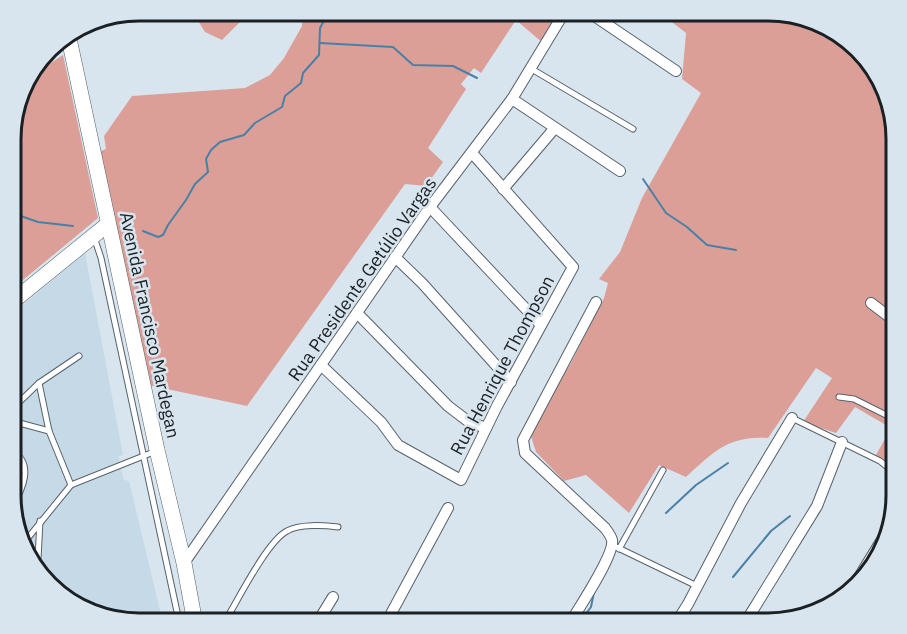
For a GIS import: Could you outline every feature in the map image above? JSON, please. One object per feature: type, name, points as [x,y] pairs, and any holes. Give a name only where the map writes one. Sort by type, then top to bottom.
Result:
[{"type":"main road","name":"Avenida Francisco Mardegan","points":[[70,43],[108,224],[150,453],[186,569],[193,613]]},
{"type":"main road","points":[[21,295],[108,224]]},
{"type":"street","name":"Rua Presidente Getúlio Vargas","points":[[186,569],[395,257],[512,99],[559,21]]},
{"type":"street","points":[[602,21],[676,71]]},
{"type":"street","points":[[512,99],[554,129],[621,171]]},
{"type":"street","points":[[472,153],[503,189],[554,129]]},
{"type":"street","name":"Rua Henrique Thompson","points":[[321,365],[381,422],[398,445],[461,480],[540,324],[573,267],[503,189]]},
{"type":"street","points":[[430,207],[540,324]]},
{"type":"street","points":[[395,257],[422,283],[512,382]]},
{"type":"street","points":[[576,613],[616,547],[605,528],[525,453],[523,440],[596,302]]},
{"type":"street","points":[[871,303],[886,314]]},
{"type":"street","points":[[357,313],[448,406],[469,422],[486,429]]},
{"type":"street","points":[[682,613],[741,503],[792,418]]},
{"type":"street","points":[[752,613],[814,512],[842,442]]},
{"type":"street","points":[[391,613],[448,508]]},
{"type":"street","points":[[323,613],[333,597]]},
{"type":"lane","points":[[530,68],[633,129]]},
{"type":"lane","points":[[94,236],[150,453],[177,613]]},
{"type":"lane","points":[[21,400],[39,383],[79,356]]},
{"type":"lane","points":[[39,383],[49,431],[71,485]]},
{"type":"lane","points":[[839,397],[854,399],[886,415]]},
{"type":"lane","points":[[792,418],[886,466]]},
{"type":"lane","points":[[21,423],[49,431]]},
{"type":"lane","points":[[29,536],[71,485],[150,453]]},
{"type":"lane","points":[[21,459],[26,474],[21,493]]},
{"type":"lane","points":[[663,470],[616,547],[698,586]]},
{"type":"lane","points":[[38,555],[40,521]]},
{"type":"lane","points":[[230,613],[273,543],[288,530],[321,525],[338,527]]},
{"type":"lane","points":[[171,580],[186,569]]},
{"type":"shaded area","points":[[198,21],[241,21],[222,40],[205,32]]},
{"type":"shaded area","points":[[302,21],[515,21],[481,73],[474,68],[461,84],[466,89],[428,148],[443,162],[426,186],[405,184],[247,406],[148,385],[98,152],[106,149],[104,136],[132,96],[245,88],[270,75],[284,58],[302,26]]},
{"type":"shaded area","points":[[517,21],[555,21],[543,43]]},
{"type":"shaded area","points":[[671,21],[775,21],[806,27],[840,45],[862,67],[874,87],[884,116],[886,132],[886,425],[855,407],[836,433],[803,422],[832,378],[816,368],[768,438],[732,442],[714,453],[686,477],[659,465],[629,513],[586,475],[564,481],[536,452],[529,430],[571,363],[604,298],[608,283],[599,279],[620,252],[642,198],[701,93],[682,79],[686,33]]},
{"type":"shaded area","points":[[63,55],[98,218],[21,282],[22,124],[30,94],[46,66]]},
{"type":"shaded area","points":[[85,253],[123,455],[119,456],[120,465],[124,480],[129,481],[161,613],[124,612],[94,604],[80,597],[67,589],[50,573],[33,547],[23,518],[21,502],[21,306]]},
{"type":"shaded area","points":[[886,437],[886,463],[876,455]]},
{"type":"waterway","points":[[143,231],[158,237],[163,235],[195,184],[208,172],[206,159],[211,150],[220,142],[244,135],[255,123],[282,107],[285,96],[301,83],[303,73],[319,55],[320,28],[324,21]]},
{"type":"waterway","points":[[320,43],[393,47],[413,65],[453,66],[477,78]]},
{"type":"waterway","points":[[643,179],[666,213],[687,227],[707,245],[736,250]]},
{"type":"waterway","points":[[21,216],[38,222],[73,226]]},
{"type":"waterway","points":[[666,513],[696,485],[728,463]]},
{"type":"waterway","points":[[733,577],[771,531],[790,516]]},
{"type":"waterway","points":[[586,613],[591,607],[594,592]]}]
